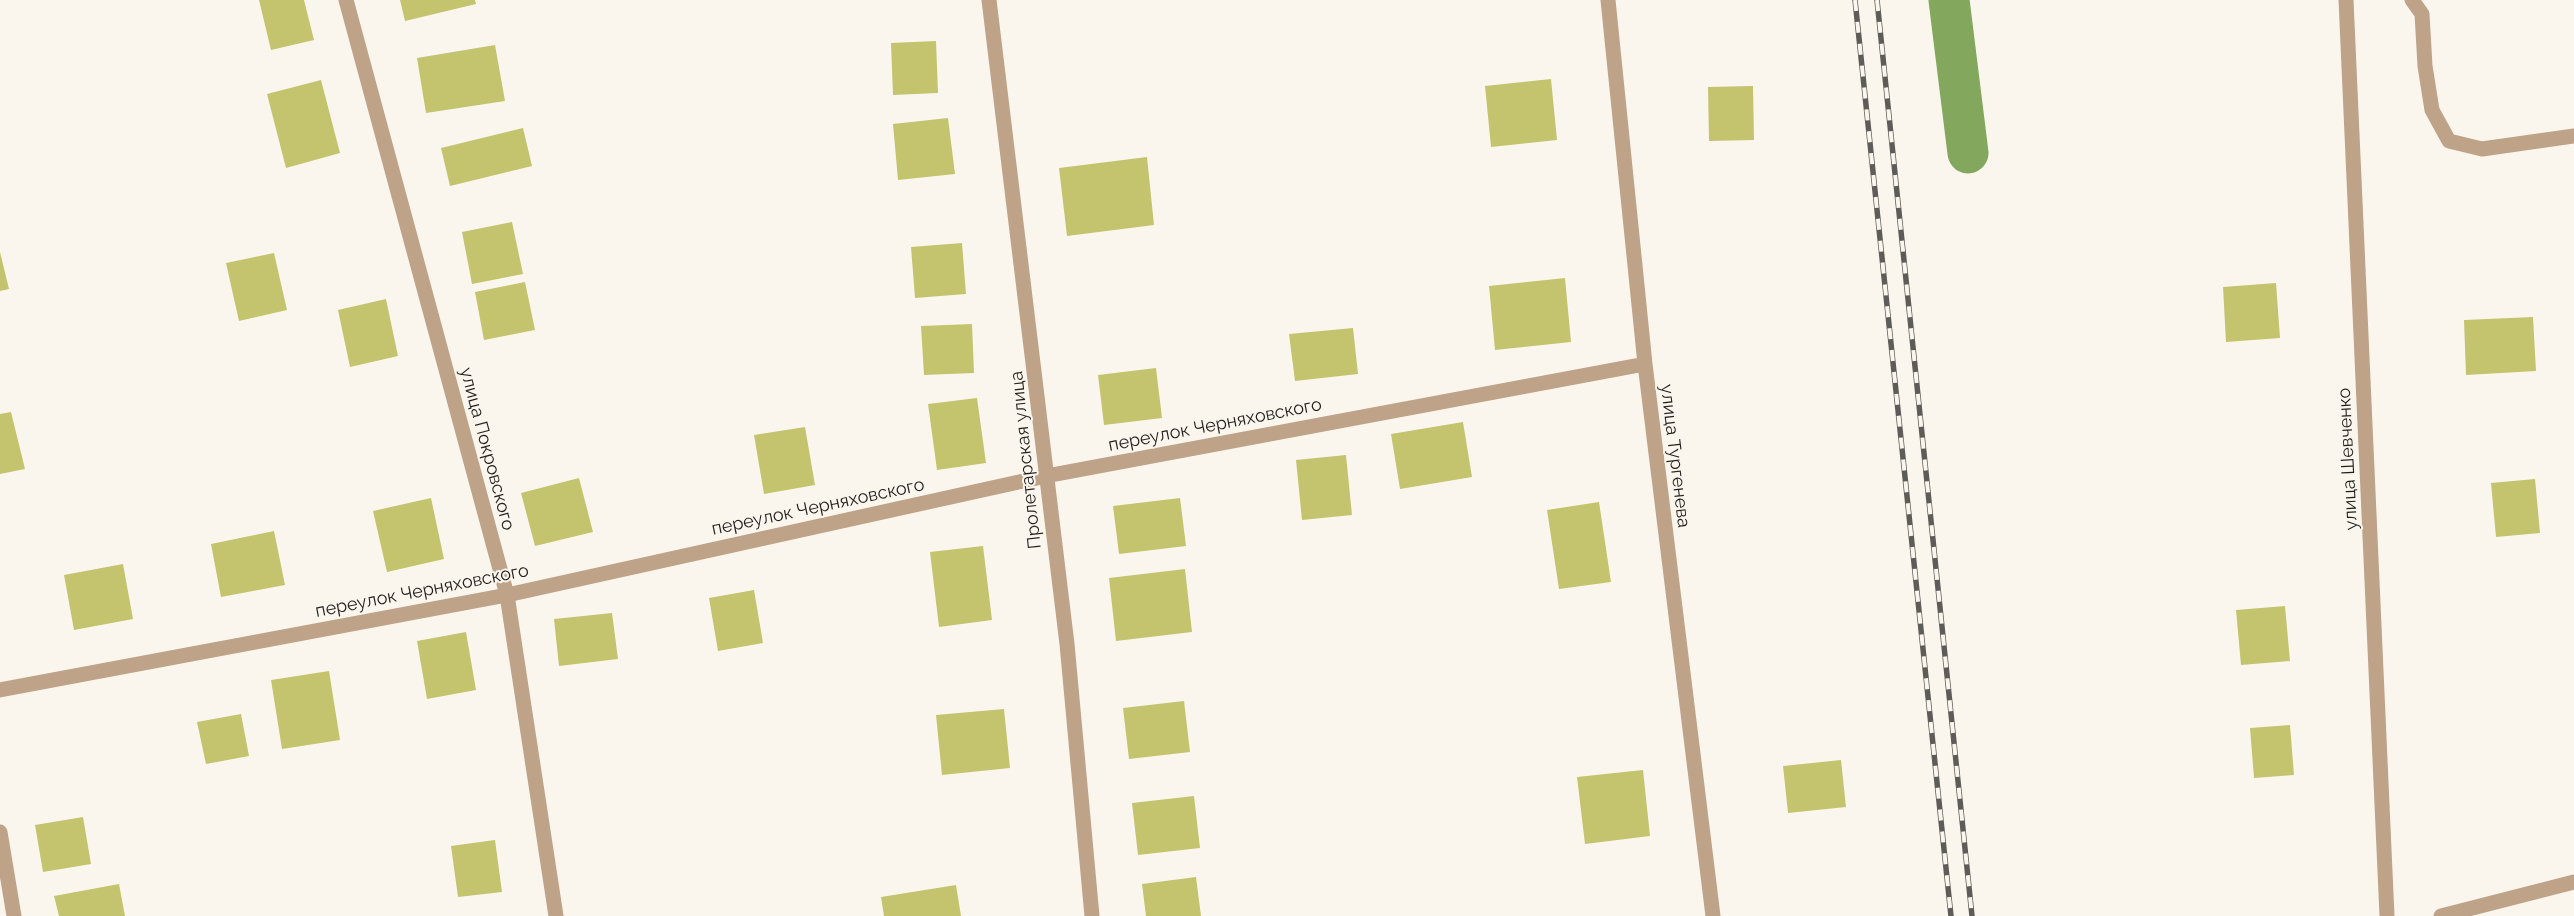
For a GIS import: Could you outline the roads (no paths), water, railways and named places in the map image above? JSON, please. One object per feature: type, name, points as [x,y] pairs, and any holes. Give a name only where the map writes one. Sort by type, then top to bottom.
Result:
[{"type":"street","name":"улица Покровского","points":[[346,0],[507,595],[556,916]]},
{"type":"street","name":"Пролетарская улица","points":[[989,0],[1034,354],[1046,476],[1067,644],[1092,916]]},
{"type":"street","name":"улица Тургенева","points":[[1608,0],[1645,364],[1713,916]]},
{"type":"street","name":"улица Шевченко","points":[[2346,0],[2387,916]]},
{"type":"street","points":[[2412,0],[2422,14],[2425,66],[2432,110],[2450,141],[2482,149],[2574,136]]},
{"type":"street","name":"переулок Черняховского","points":[[0,690],[507,595],[1046,476],[1645,364]]},
{"type":"street","points":[[0,832],[14,916]]},
{"type":"street","points":[[2441,916],[2574,882]]},
{"type":"waterway","points":[[1949,0],[1968,153]]},
{"type":"railway","points":[[1855,0],[1951,916]]},
{"type":"railway","points":[[1877,0],[1972,916]]}]
